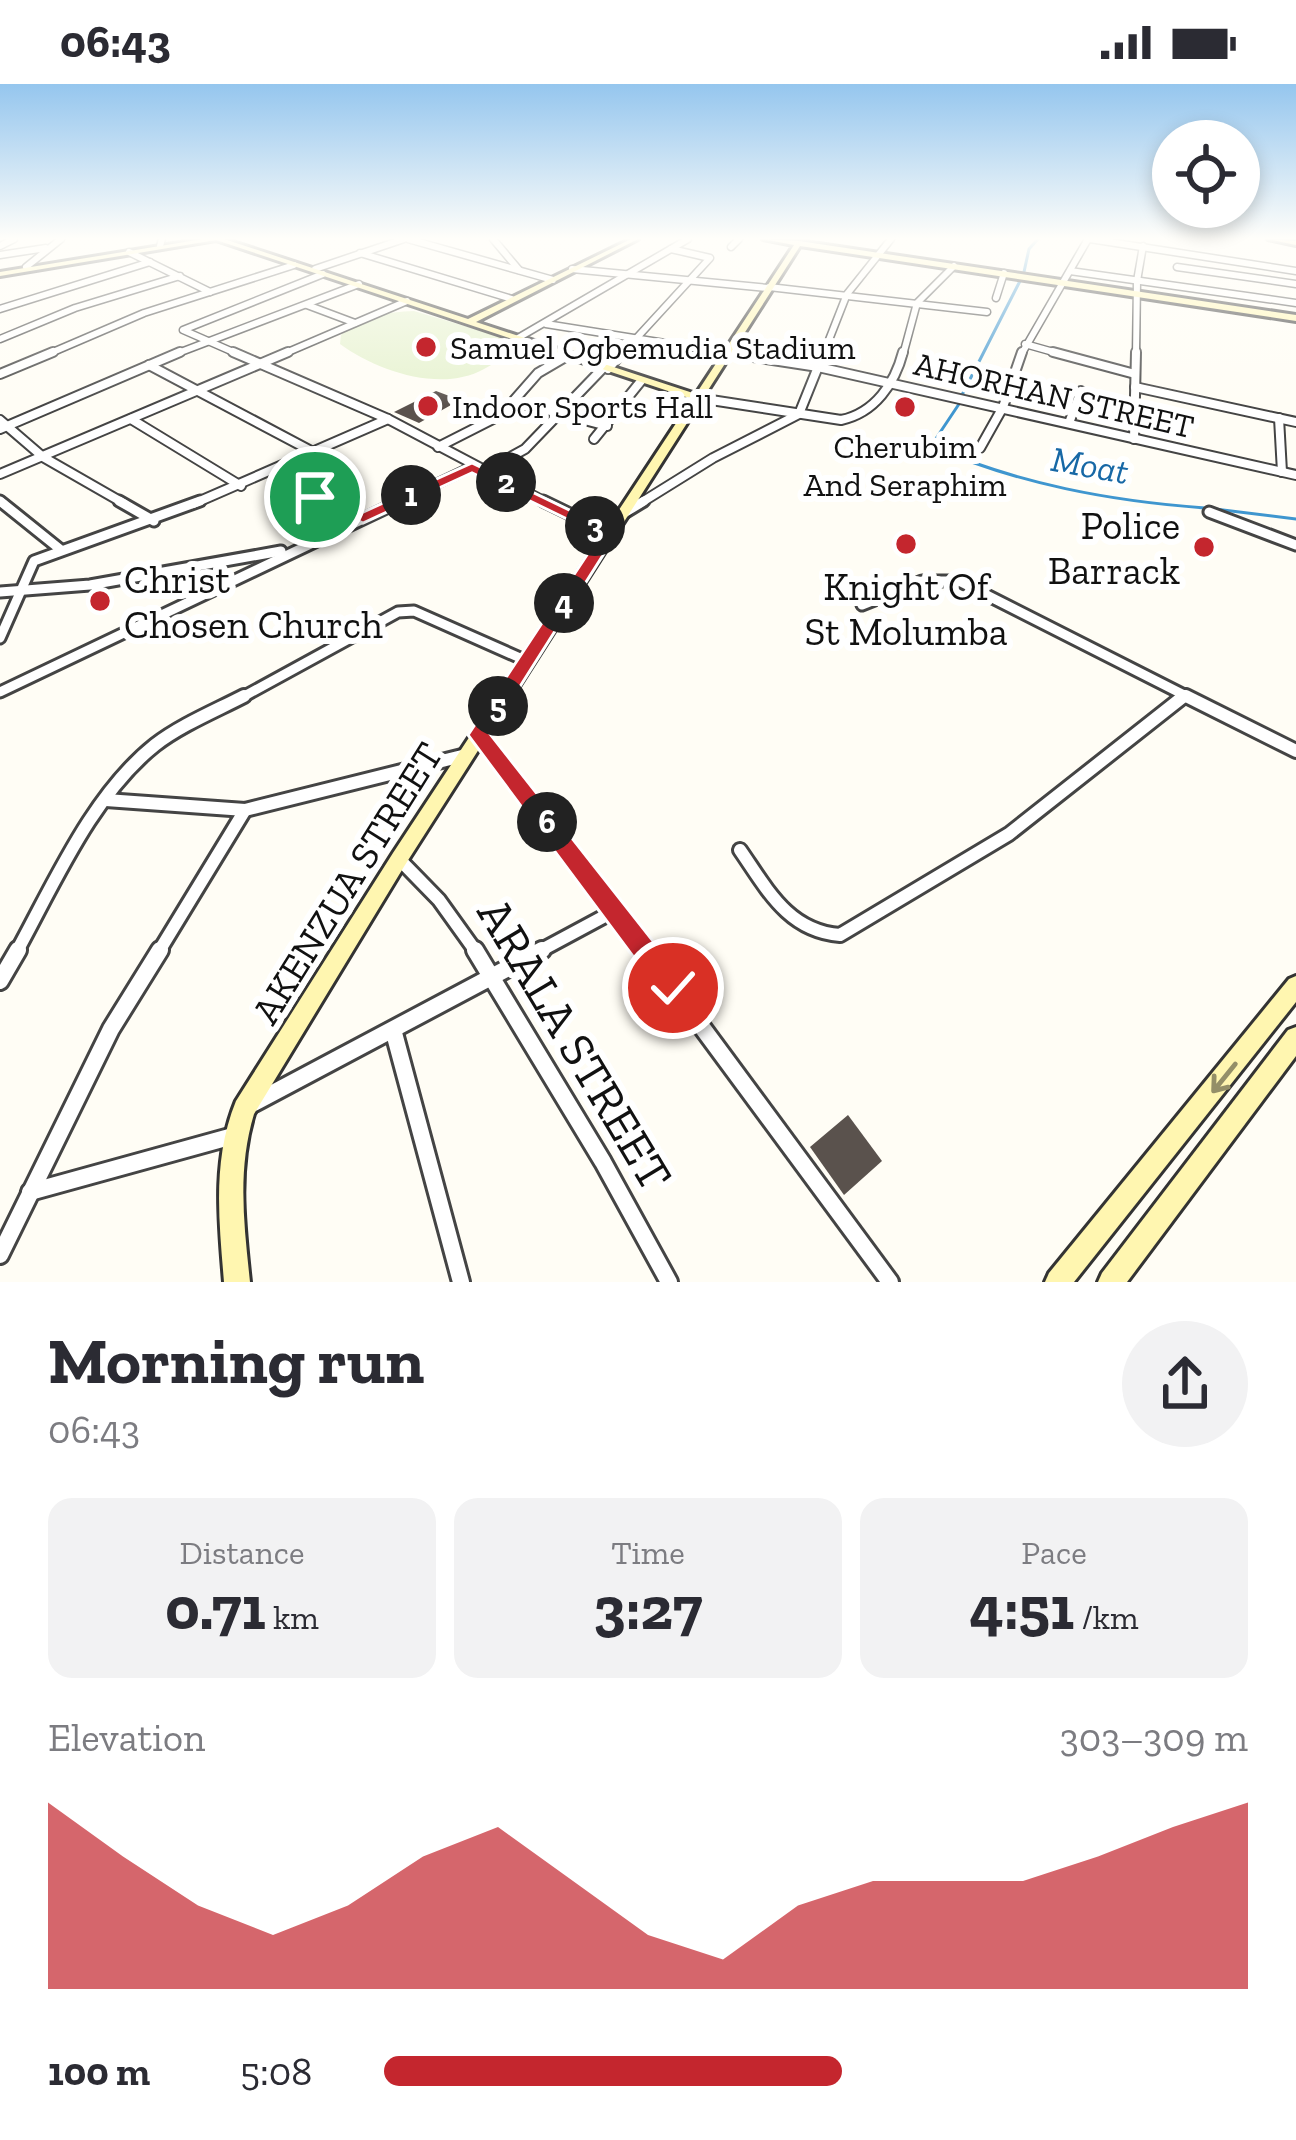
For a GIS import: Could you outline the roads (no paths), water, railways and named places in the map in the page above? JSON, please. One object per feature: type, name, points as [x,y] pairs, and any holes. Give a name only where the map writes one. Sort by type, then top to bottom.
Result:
[{"type":"street","points":[[0,309],[45,295]]},
{"type":"street","points":[[0,339],[118,295]]},
{"type":"street","points":[[0,374],[124,320],[201,295]]},
{"type":"street","points":[[262,295],[183,328],[388,419],[472,467],[609,533]]},
{"type":"street","points":[[154,521],[43,457],[3,425],[209,339],[330,295]]},
{"type":"street","points":[[390,295],[698,398],[849,420],[895,382],[917,303],[925,295]]},
{"type":"street","points":[[498,295],[512,299]]},
{"type":"street","points":[[469,322],[521,295]]},
{"type":"street","points":[[518,338],[596,295]]},
{"type":"street","points":[[484,471],[525,449],[639,339],[677,295]]},
{"type":"street","name":"AKENZUA STREET","points":[[238,1282],[228,1186],[233,1136],[244,1108],[399,859],[764,295]]},
{"type":"street","points":[[620,515],[713,458],[799,414],[847,295]]},
{"type":"street","points":[[854,295],[987,312]]},
{"type":"street","points":[[980,448],[1003,406],[1025,344],[1057,295]]},
{"type":"street","points":[[1134,439],[1140,295]]},
{"type":"street","points":[[1146,295],[1296,318]]},
{"type":"street","points":[[1238,295],[1296,303]]},
{"type":"street","points":[[0,474],[407,301]]},
{"type":"street","points":[[305,304],[355,322]]},
{"type":"street","name":"AHORHAN STREET","points":[[546,324],[895,382],[1296,476]]},
{"type":"street","points":[[1025,344],[1135,374]]},
{"type":"street","points":[[438,447],[516,402],[538,373],[567,356]]},
{"type":"street","points":[[148,365],[316,454]]},
{"type":"street","points":[[594,439],[641,381]]},
{"type":"street","points":[[1135,387],[1296,422]]},
{"type":"street","points":[[1069,424],[1082,392]]},
{"type":"street","points":[[516,402],[607,425]]},
{"type":"street","points":[[1279,418],[1282,472]]},
{"type":"street","points":[[130,419],[241,486]]},
{"type":"street","points":[[0,638],[34,561],[154,521],[388,419]]},
{"type":"street","points":[[0,692],[472,467]]},
{"type":"street","points":[[315,497],[363,518]]},
{"type":"street","points":[[0,501],[62,550]]},
{"type":"street","points":[[1209,512],[1296,545]]},
{"type":"street","points":[[0,592],[90,585],[303,546]]},
{"type":"street","points":[[247,558],[258,568]]},
{"type":"street","points":[[862,605],[934,579],[971,586],[1296,751]]},
{"type":"street","points":[[0,981],[106,800],[148,748],[398,612],[414,611],[527,661]]},
{"type":"street","points":[[740,850],[801,929],[821,936],[840,935],[1009,834],[1184,696]]},
{"type":"street","points":[[479,735],[616,910],[890,1282]]},
{"type":"street","points":[[106,800],[245,810],[466,755]]},
{"type":"street","points":[[0,1256],[111,1029],[245,810]]},
{"type":"street","name":"ARALA STREET","points":[[399,859],[436,892],[491,976],[632,1208],[669,1282]]},
{"type":"street","points":[[244,1108],[394,1033],[616,910]]},
{"type":"street","points":[[1058,1282],[1296,986]]},
{"type":"street","points":[[394,1033],[461,1282]]},
{"type":"street","points":[[1111,1282],[1296,1038]]},
{"type":"street","points":[[30,1192],[233,1136]]},
{"type":"waterway","name":"Moat","points":[[962,395],[1013,295]]},
{"type":"waterway","name":"Moat","points":[[959,404],[931,446],[1065,489],[1205,508]]},
{"type":"waterway","name":"Moat","points":[[1215,509],[1296,519]]},
{"type":"place","name":"Samuel Ogbemudia Stadium","points":[[426,347]]},
{"type":"place","name":"Indoor Sports Hall","points":[[428,406]]},
{"type":"place","name":"Cherubim And Seraphim","points":[[905,407]]},
{"type":"place","name":"Knight Of St Molumba","points":[[906,544]]},
{"type":"place","name":"Police Barrack","points":[[1204,547]]},
{"type":"place","name":"Christ Chosen Church","points":[[100,601]]}]
